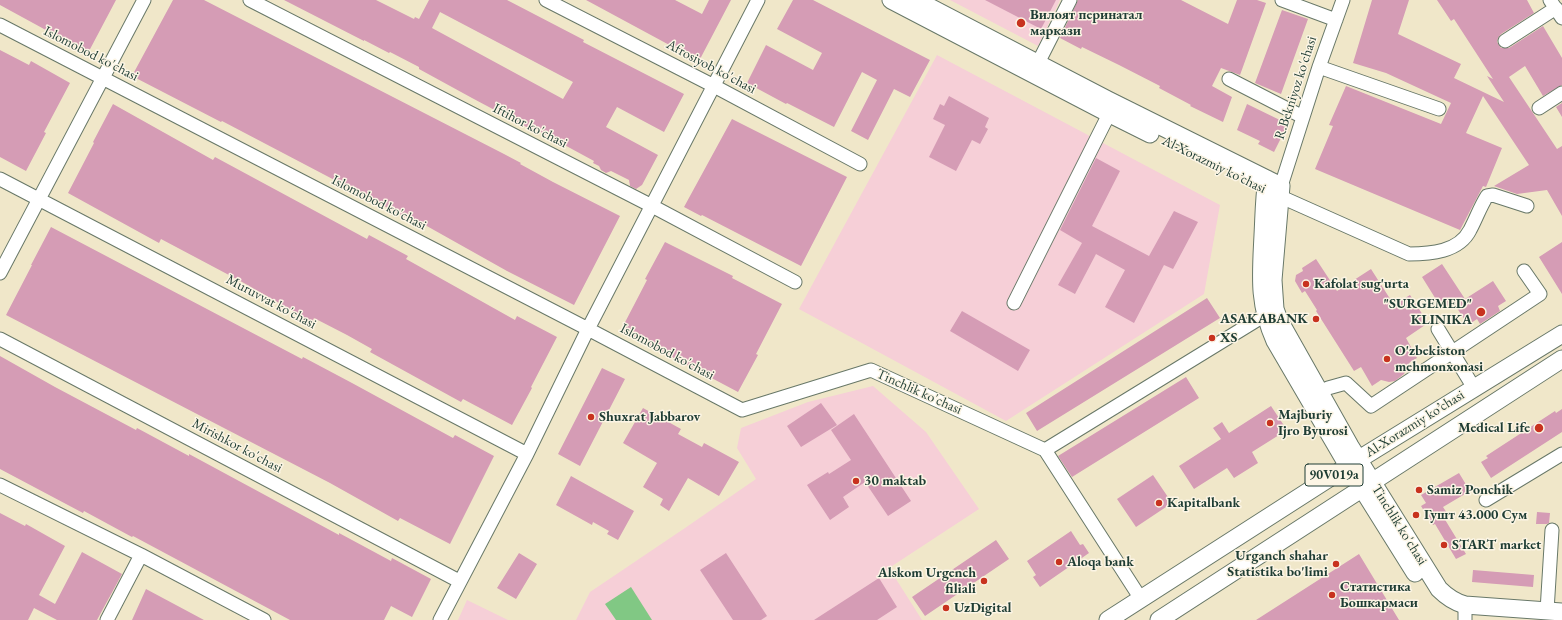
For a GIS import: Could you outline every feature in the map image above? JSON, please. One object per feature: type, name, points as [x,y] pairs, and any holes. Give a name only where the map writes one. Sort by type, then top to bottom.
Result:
[{"type":"main road","name":"Al-Xorazmiy ko’chasi","points":[[890,0],[1109,114],[1273,188]]},
{"type":"main road","name":"Al-Xorazmiy ko’chasi","points":[[916,0],[1273,188]]},
{"type":"main road","name":"Tinchlik ko'chasi","points":[[1273,188],[1261,272],[1261,294],[1265,315],[1275,341],[1367,486],[1431,598],[1440,607],[1448,611],[1507,620]]},
{"type":"main road","name":"Tinchlik ko'chasi","points":[[1273,188],[1273,280],[1275,309],[1285,331],[1320,392],[1353,463]]},
{"type":"main road","name":"Al-Xorazmiy ko’chasi","points":[[1108,620],[1353,463],[1562,334]]},
{"type":"main road","name":"Al-Xorazmiy ko’chasi","points":[[1159,620],[1562,359]]},
{"type":"main road","name":"Tinchlik ko'chasi","points":[[1464,614],[1554,612]]},
{"type":"street","points":[[0,273],[144,0]]},
{"type":"street","name":"Iftihor ko'chasi","points":[[250,0],[652,206],[795,282]]},
{"type":"street","name":"Afrosiyob ko'chasi","points":[[546,0],[714,86],[860,164]]},
{"type":"street","points":[[440,620],[527,454],[588,329],[758,0]]},
{"type":"street","points":[[1038,63],[1070,0]]},
{"type":"street","points":[[1282,0],[1336,20]]},
{"type":"street","name":"R.Bekniyoz ko'chasi","points":[[1273,188],[1303,117],[1343,0]]},
{"type":"street","points":[[1505,41],[1556,9]]},
{"type":"street","name":"Islomobod ko'chasi","points":[[0,25],[742,410]]},
{"type":"street","points":[[1319,67],[1439,109]]},
{"type":"street","points":[[1229,79],[1303,117]]},
{"type":"street","points":[[1539,108],[1562,93]]},
{"type":"street","points":[[1014,303],[1109,114]]},
{"type":"street","name":"Muruvvat ko'chasi","points":[[0,179],[527,454]]},
{"type":"street","name":"Al-Xorazmiy ko’chasi","points":[[1273,188],[1409,254],[1432,254],[1463,241],[1470,231],[1480,206],[1487,196],[1493,195],[1527,206]]},
{"type":"street","points":[[1320,392],[1346,383],[1371,406],[1540,294],[1524,271]]},
{"type":"street","points":[[1141,599],[1045,450],[1265,315]]},
{"type":"street","points":[[1438,329],[1474,388]]},
{"type":"street","name":"Mirishkor ko'chasi","points":[[0,339],[459,582]]},
{"type":"street","name":"Tinchlik ko'chasi","points":[[742,410],[871,370],[1045,450]]},
{"type":"street","points":[[1486,500],[1562,454]]},
{"type":"street","points":[[0,485],[141,555],[264,620]]},
{"type":"street","points":[[1552,530],[1554,612]]},
{"type":"street","points":[[107,620],[141,555]]},
{"type":"shaded area","name":"Вилоят перинатал маркази","points":[[950,0],[1060,0],[1038,46]]},
{"type":"shaded area","points":[[937,55],[1220,205],[1204,294],[1006,421],[799,309]]},
{"type":"shaded area","points":[[873,386],[926,432],[979,509],[889,568],[922,620],[576,620],[590,592],[756,479],[737,448],[741,428],[808,402]]},
{"type":"shaded area","points":[[467,600],[508,620],[458,620]]},
{"type":"green space","points":[[631,587],[652,620],[616,620],[605,604]]},
{"type":"building","points":[[0,0],[116,0],[88,53],[0,5]]},
{"type":"building","points":[[173,0],[204,0],[504,154],[553,182],[620,216],[574,305],[507,271],[425,225],[424,227],[222,121],[221,122],[132,76]]},
{"type":"building","points":[[284,0],[376,0],[414,19],[415,17],[419,19],[429,0],[507,0],[584,40],[583,42],[684,94],[664,132],[617,107],[606,127],[658,155],[642,185],[636,189],[630,186],[629,180],[611,171],[606,173],[601,170],[599,166],[593,163],[594,161],[535,129],[534,131],[472,98],[419,69],[419,67]],"holes":[[[440,12],[573,82],[563,99],[432,28]]]},
{"type":"building","points":[[586,0],[675,0],[702,14],[709,0],[731,0],[699,61]]},
{"type":"building","points":[[793,0],[813,0],[930,60],[910,97],[894,89],[868,140],[851,131],[877,80],[862,72],[834,127],[747,83],[766,45],[813,70],[822,53],[777,29]]},
{"type":"building","points":[[985,0],[1056,0],[1041,29]]},
{"type":"building","points":[[1078,0],[1181,0],[1228,24],[1237,0],[1257,0],[1266,3],[1240,75],[1221,68],[1212,86],[1232,97],[1223,122],[1190,106],[1191,105],[1159,88],[1160,86],[1082,47],[1081,49],[1060,38]]},
{"type":"building","points":[[1372,0],[1409,0],[1398,34],[1461,64],[1454,78],[1504,102],[1487,76],[1493,79],[1454,19],[1451,21],[1437,0],[1527,0],[1534,13],[1501,34],[1497,42],[1501,48],[1509,48],[1543,26],[1562,58],[1562,85],[1543,96],[1525,66],[1509,77],[1557,149],[1562,146],[1562,216],[1547,190],[1517,194],[1494,186],[1529,165],[1483,96],[1466,133],[1502,148],[1486,187],[1483,186],[1460,230],[1315,169],[1333,126],[1329,125],[1346,86],[1441,124],[1451,103],[1386,73],[1353,63]]},
{"type":"building","points":[[1282,10],[1308,19],[1281,94],[1255,83]]},
{"type":"building","points":[[0,50],[29,65],[31,61],[70,83],[44,132],[46,133],[26,171],[0,157]]},
{"type":"building","points":[[949,96],[989,118],[985,127],[988,129],[980,144],[972,140],[956,171],[929,157],[945,125],[933,119],[940,104],[944,106]]},
{"type":"building","points":[[1562,103],[1562,117],[1556,107]]},
{"type":"building","points":[[113,104],[213,160],[215,157],[367,239],[369,235],[408,256],[406,259],[515,320],[517,316],[557,337],[512,425],[463,399],[461,402],[370,352],[372,349],[347,335],[314,318],[312,322],[244,283],[161,239],[159,243],[68,193]]},
{"type":"building","points":[[1247,104],[1288,124],[1274,152],[1258,144],[1260,141],[1237,130]]},
{"type":"building","points":[[732,119],[847,177],[801,266],[684,207]]},
{"type":"building","points":[[1096,158],[1120,171],[1092,226],[1149,256],[1174,211],[1198,222],[1173,269],[1164,265],[1134,323],[1105,307],[1125,270],[1096,254],[1075,294],[1058,285],[1082,243],[1060,230]]},
{"type":"building","points":[[51,227],[302,359],[303,357],[453,438],[455,435],[494,456],[450,544],[400,518],[398,521],[330,483],[6,315]]},
{"type":"building","points":[[665,242],[733,276],[732,278],[782,304],[756,354],[758,355],[738,392],[621,330],[647,280],[645,279]]},
{"type":"building","points":[[1562,242],[1562,294],[1539,257]]},
{"type":"building","points":[[1316,259],[1337,291],[1371,269],[1394,305],[1410,295],[1428,323],[1406,338],[1417,358],[1410,362],[1404,374],[1395,381],[1389,382],[1381,380],[1372,386],[1361,367],[1354,371],[1305,291],[1302,293],[1295,281],[1296,275],[1303,271],[1302,268]]},
{"type":"building","points":[[1442,264],[1465,299],[1493,281],[1506,301],[1498,306],[1500,311],[1480,324],[1477,319],[1468,325],[1453,302],[1442,309],[1422,277]]},
{"type":"building","points":[[1207,298],[1220,318],[1037,431],[1026,413]]},
{"type":"building","points":[[962,311],[1030,350],[1018,371],[950,331]]},
{"type":"building","points":[[0,356],[136,430],[137,428],[189,456],[189,454],[339,535],[339,533],[391,561],[392,558],[431,579],[412,617],[391,606],[384,620],[290,620],[133,536],[132,537],[84,511],[83,513],[0,469]]},
{"type":"building","name":"Shuxrat Jabbarov","points":[[602,368],[625,379],[580,466],[558,454]]},
{"type":"building","points":[[1186,377],[1199,398],[1072,477],[1058,456]]},
{"type":"building","points":[[821,403],[837,425],[801,447],[787,426]]},
{"type":"building","points":[[1271,406],[1287,430],[1252,452],[1258,463],[1234,478],[1227,468],[1194,489],[1179,466],[1221,439],[1213,428],[1222,422],[1229,433]]},
{"type":"building","points":[[643,408],[681,429],[678,434],[702,447],[704,443],[739,462],[719,496],[688,478],[669,511],[660,505],[663,499],[643,487],[657,463],[623,443]]},
{"type":"building","points":[[1562,409],[1562,432],[1491,478],[1481,462],[1488,458],[1486,456],[1555,411],[1556,413]]},
{"type":"building","points":[[854,414],[911,501],[888,516],[865,482],[843,497],[849,507],[830,520],[807,485],[828,472],[829,474],[851,460],[831,430]]},
{"type":"building","points":[[1459,473],[1470,491],[1443,507],[1449,516],[1444,518],[1466,554],[1456,559],[1435,524],[1433,525],[1421,506],[1426,503],[1421,495]]},
{"type":"building","points":[[1153,475],[1172,503],[1136,527],[1117,499]]},
{"type":"building","points":[[571,476],[634,511],[618,540],[607,534],[609,531],[593,522],[592,525],[556,505]]},
{"type":"building","points":[[1537,512],[1550,513],[1549,523],[1536,524]]},
{"type":"building","points":[[0,513],[25,526],[26,524],[65,546],[39,595],[55,604],[82,552],[122,574],[97,620],[57,620],[34,608],[28,620],[0,620]]},
{"type":"building","points":[[1071,531],[1080,545],[1083,544],[1089,553],[1040,587],[1033,577],[1036,575],[1027,561]]},
{"type":"building","points":[[996,540],[1009,559],[925,616],[912,597]]},
{"type":"building","points":[[519,553],[537,564],[516,599],[497,588]]},
{"type":"building","points":[[726,553],[767,616],[761,620],[733,620],[700,570]]},
{"type":"building","points":[[1359,554],[1399,620],[1256,620]]},
{"type":"building","points":[[1473,570],[1534,575],[1533,587],[1472,582]]},
{"type":"building","points":[[879,578],[897,607],[877,620],[814,620]]},
{"type":"building","points":[[146,589],[204,620],[132,620]]},
{"type":"place","name":"Вилоят перинатал маркази","points":[[1021,23]]},
{"type":"place","name":"Kafolat sug'urta","points":[[1306,284]]},
{"type":"place","name":"\"SURGEMED\" KLINIKA","points":[[1481,312]]},
{"type":"place","name":"ASAKABANK","points":[[1316,319]]},
{"type":"place","name":"XS","points":[[1212,338]]},
{"type":"place","name":"O'zbekiston mehmonxonasi","points":[[1387,359]]},
{"type":"place","name":"Shuxrat Jabbarov","points":[[591,417]]},
{"type":"place","name":"Majburiy Ijro Byurosi","points":[[1270,423]]},
{"type":"place","name":"Medical Life","points":[[1539,428]]},
{"type":"place","name":"30 maktab","points":[[856,481]]},
{"type":"place","name":"Samiz Ponchik","points":[[1419,490]]},
{"type":"place","name":"Kapitalbank","points":[[1159,503]]},
{"type":"place","name":"Гушт 43.000 Сум","points":[[1416,515]]},
{"type":"place","name":"START market","points":[[1444,545]]},
{"type":"place","name":"Aloqa bank","points":[[1059,562]]},
{"type":"place","name":"Urganch shahar Statistika bo'limi","points":[[1336,564]]},
{"type":"place","name":"Alskom Urgench filiali","points":[[984,581]]},
{"type":"place","name":"Статистика Бошкармаси","points":[[1332,595]]},
{"type":"place","name":"UzDigital","points":[[946,608]]}]
